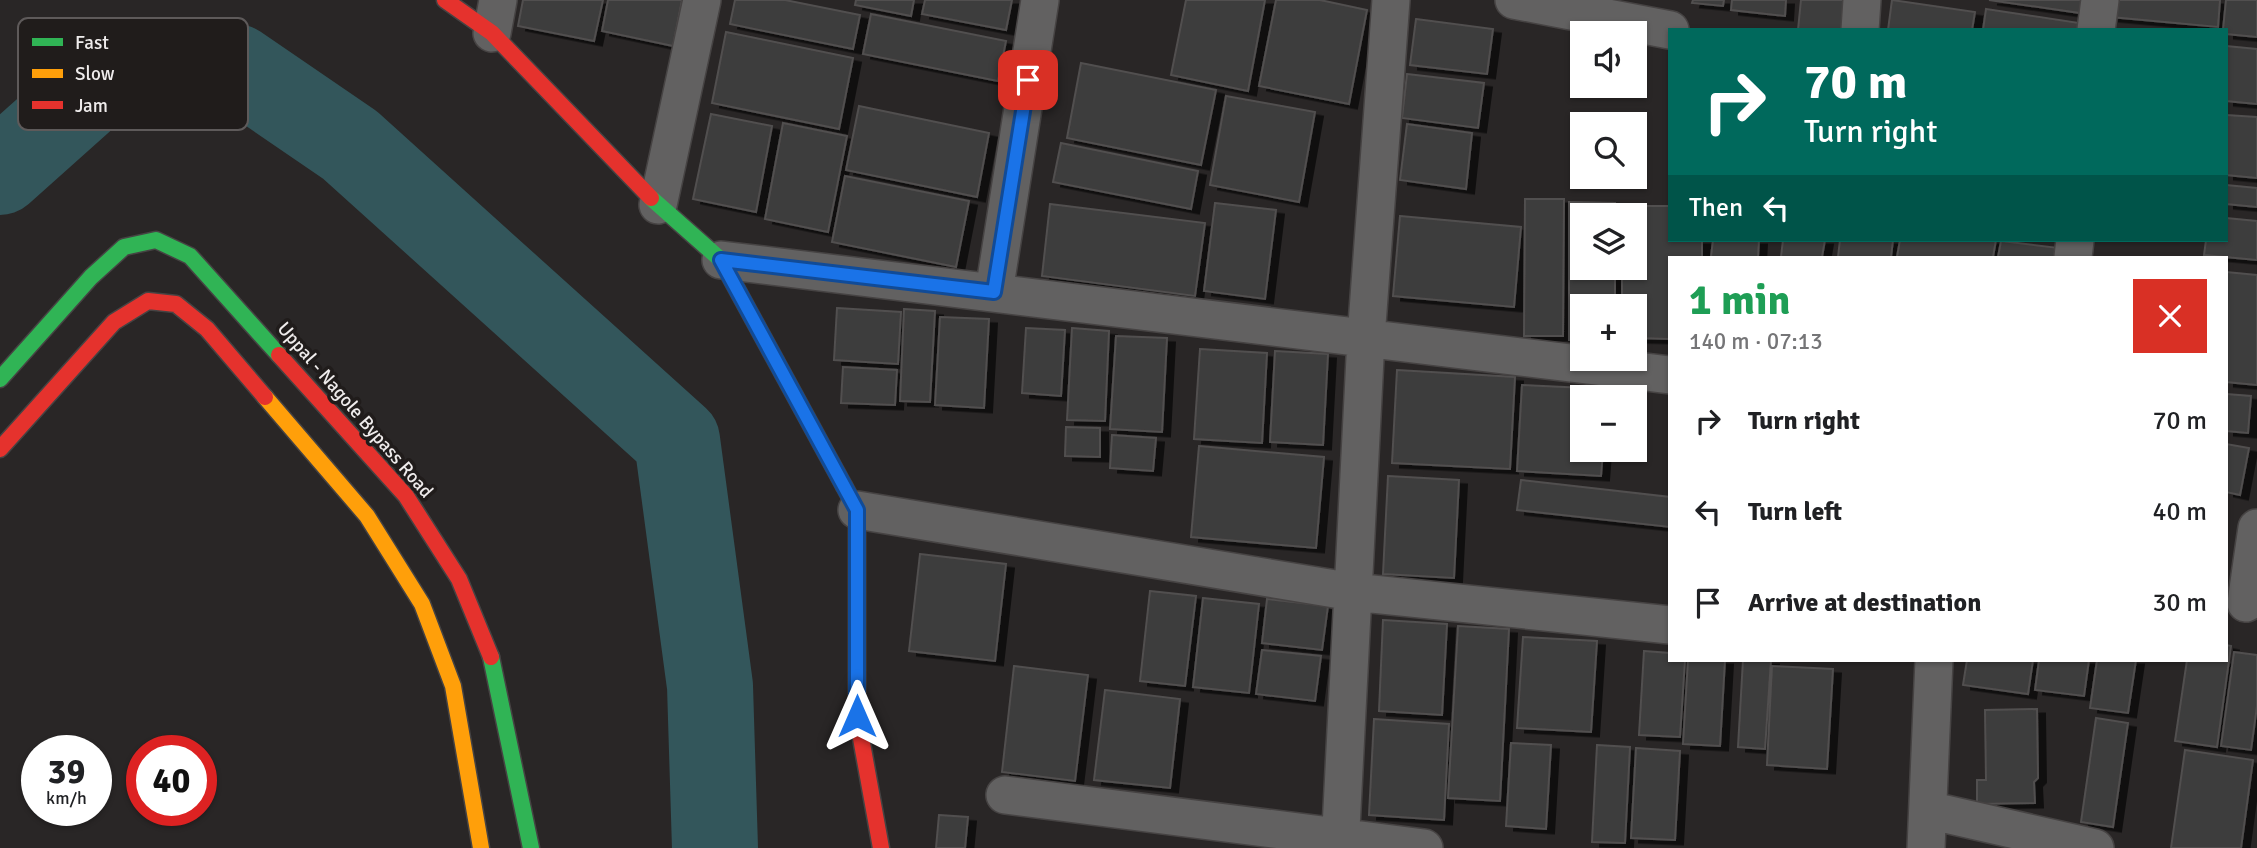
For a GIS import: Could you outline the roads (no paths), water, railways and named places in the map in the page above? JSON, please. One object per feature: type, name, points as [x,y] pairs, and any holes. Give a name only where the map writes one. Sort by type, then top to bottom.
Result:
[{"type":"street","points":[[445,0],[495,17],[658,205],[721,260],[857,510],[857,716],[881,848]]},
{"type":"street","points":[[658,205],[702,0]]},
{"type":"street","points":[[994,292],[1040,0]]},
{"type":"street","points":[[1340,844],[1366,338],[1391,0]]},
{"type":"street","points":[[1514,0],[1668,30]]},
{"type":"street","points":[[1860,28],[1862,0]]},
{"type":"street","points":[[2096,28],[2100,0]]},
{"type":"street","name":"Uppal - Nagole Bypass Road","points":[[0,379],[91,276],[124,247],[156,240],[190,256],[406,496],[459,579],[494,664],[531,848]]},
{"type":"street","points":[[721,260],[1668,375]]},
{"type":"street","points":[[0,449],[114,322],[148,301],[176,304],[207,329],[367,516],[422,604],[453,686],[481,848]]},
{"type":"street","points":[[857,510],[1353,592],[1668,625]]},
{"type":"street","points":[[2243,604],[2257,528]]},
{"type":"street","points":[[1926,848],[1934,662]]},
{"type":"street","points":[[1005,795],[1340,844],[1424,848]]},
{"type":"street","points":[[1928,810],[2095,848]]},
{"type":"waterway","points":[[248,75],[350,145],[677,440],[710,686],[715,848]]},
{"type":"waterway","points":[[0,172],[47,130]]}]
